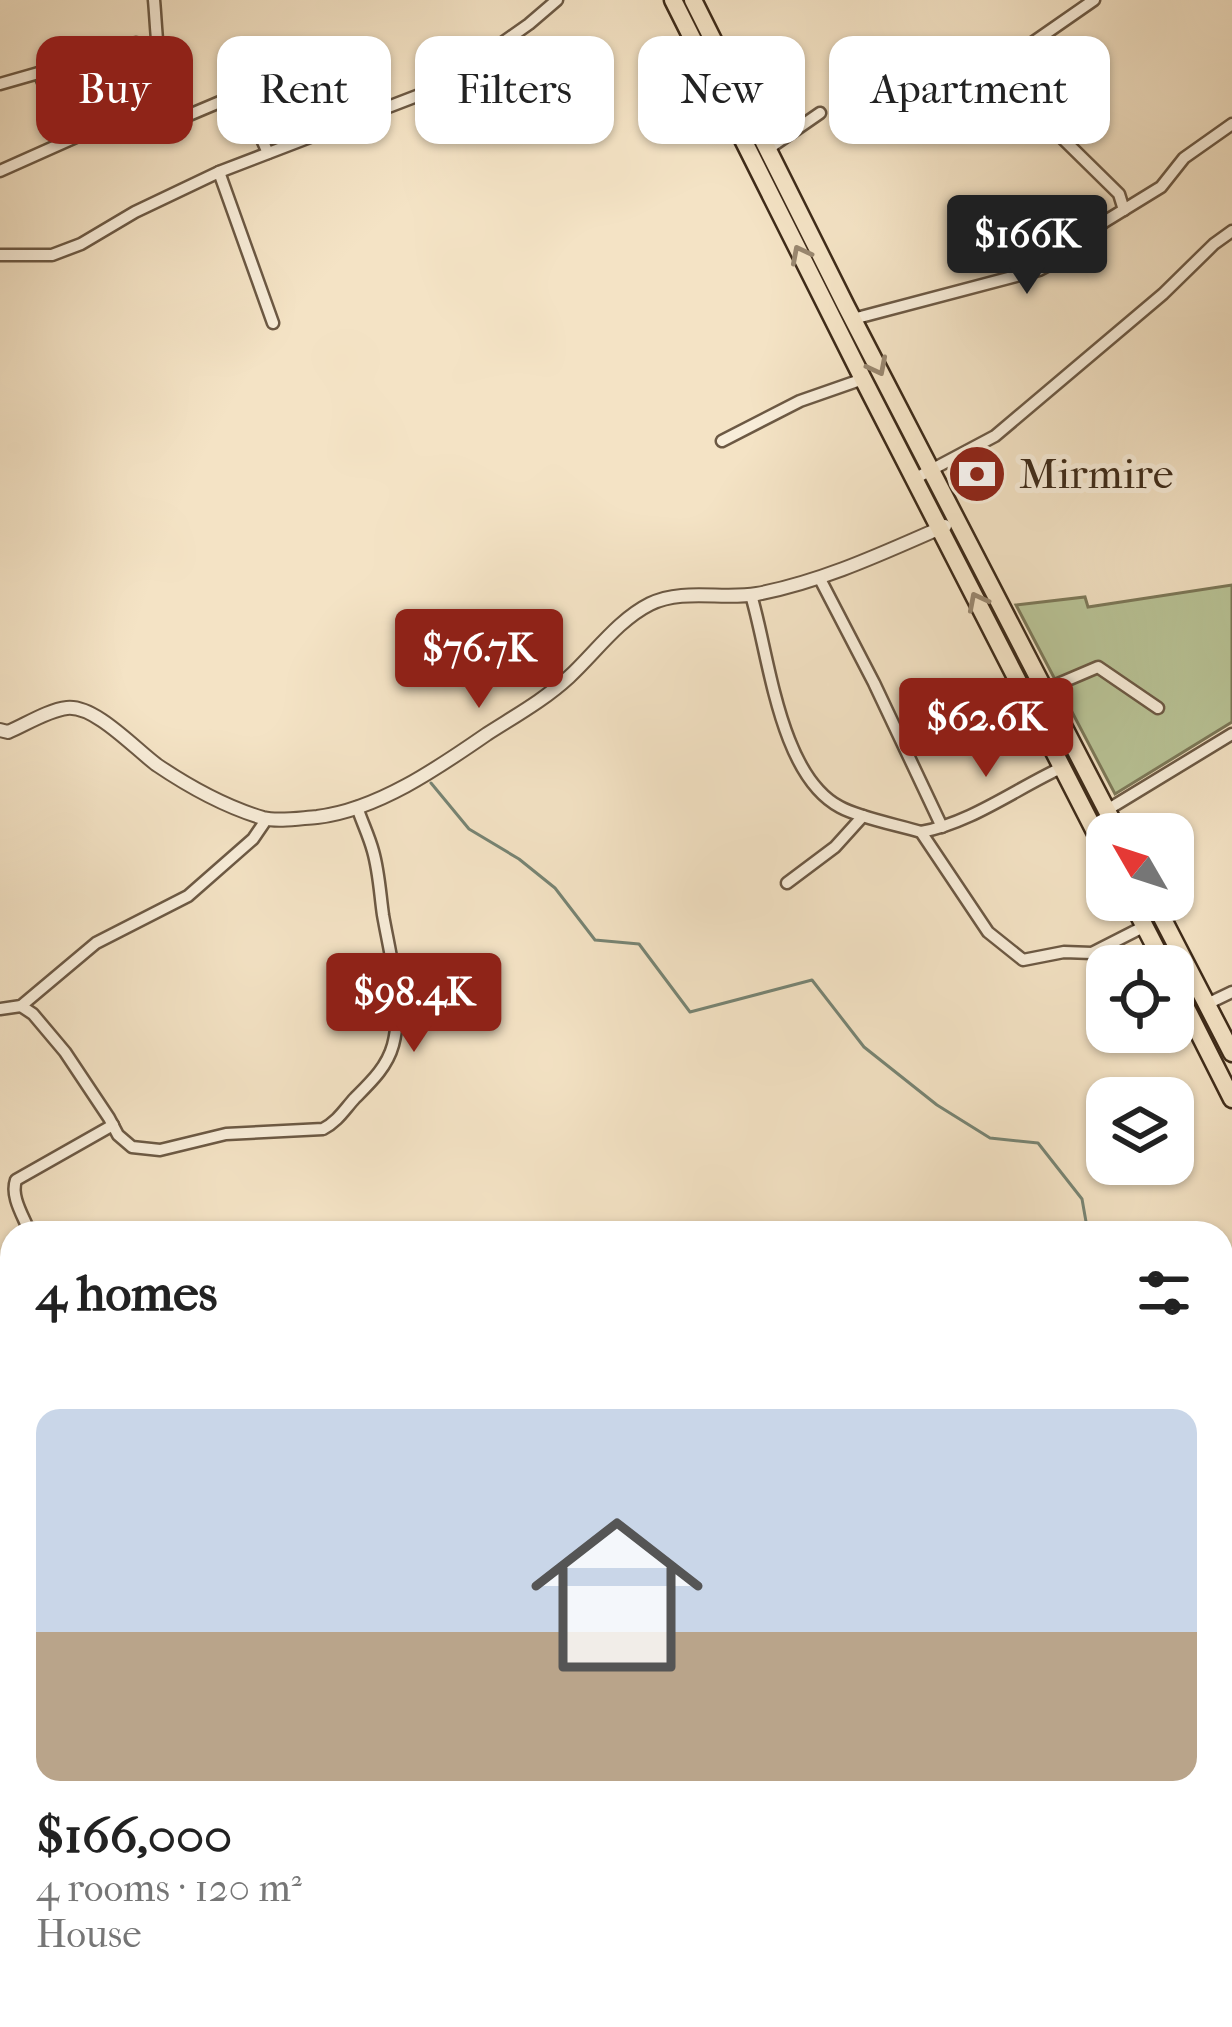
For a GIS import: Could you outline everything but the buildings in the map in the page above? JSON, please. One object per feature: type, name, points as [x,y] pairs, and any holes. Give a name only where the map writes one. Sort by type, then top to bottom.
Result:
[{"type":"highway","points":[[673,0],[863,379],[957,521],[1108,813]]},
{"type":"highway","points":[[693,0],[853,319],[924,475],[939,528],[1086,813]]},
{"type":"highway","points":[[1142,921],[1154,945]]},
{"type":"highway","points":[[1164,921],[1232,1053]]},
{"type":"highway","points":[[1194,1024],[1232,1099]]},
{"type":"street","points":[[154,0],[158,36]]},
{"type":"street","points":[[0,255],[35,257],[67,250],[150,203],[219,172],[422,94],[481,58],[557,0]]},
{"type":"street","points":[[1094,0],[1012,57],[1011,69],[1059,135],[1119,194],[1124,210]]},
{"type":"street","points":[[0,84],[36,74]]},
{"type":"street","points":[[193,113],[234,96],[244,99],[268,153]]},
{"type":"street","points":[[768,148],[820,113]]},
{"type":"street","points":[[853,319],[1039,270],[1161,187],[1184,158],[1232,124]]},
{"type":"street","points":[[0,171],[59,144]]},
{"type":"street","points":[[219,172],[273,323]]},
{"type":"street","points":[[924,475],[995,436],[1232,231]]},
{"type":"street","points":[[722,441],[800,401],[863,379]]},
{"type":"street","points":[[0,730],[8,732],[63,708],[83,709],[199,790],[266,820],[321,816],[358,807],[429,773],[517,718],[649,604],[676,595],[751,595],[820,579],[957,521]]},
{"type":"street","points":[[820,579],[942,827]]},
{"type":"street","points":[[751,595],[776,705],[812,781],[836,805],[921,832],[942,827],[1063,767]]},
{"type":"street","points":[[1045,690],[1098,667],[1158,708]]},
{"type":"street","points":[[1107,810],[1232,734]]},
{"type":"street","points":[[21,1006],[65,1052],[124,1142],[160,1150],[226,1134],[323,1130],[337,1122],[375,1078],[394,1042],[393,958],[372,848],[358,807]]},
{"type":"street","points":[[787,884],[835,847],[863,816]]},
{"type":"street","points":[[0,1009],[21,1006],[96,943],[188,896],[253,839],[266,820]]},
{"type":"street","points":[[921,832],[988,932],[1023,960],[1064,952],[1092,953],[1145,926]]},
{"type":"street","points":[[1207,1004],[1232,992]]},
{"type":"street","points":[[25,1221],[16,1198],[16,1180],[112,1125]]},
{"type":"green space","points":[[1232,585],[1232,722],[1115,794],[1016,605],[1085,597],[1088,607]]},
{"type":"waterway","points":[[431,783],[469,829],[555,888],[595,940],[639,944],[690,1012],[812,980],[864,1047],[937,1105],[990,1138],[1038,1143],[1082,1199],[1086,1221]]},
{"type":"place","name":"Mirmire","points":[[977,474]]}]
